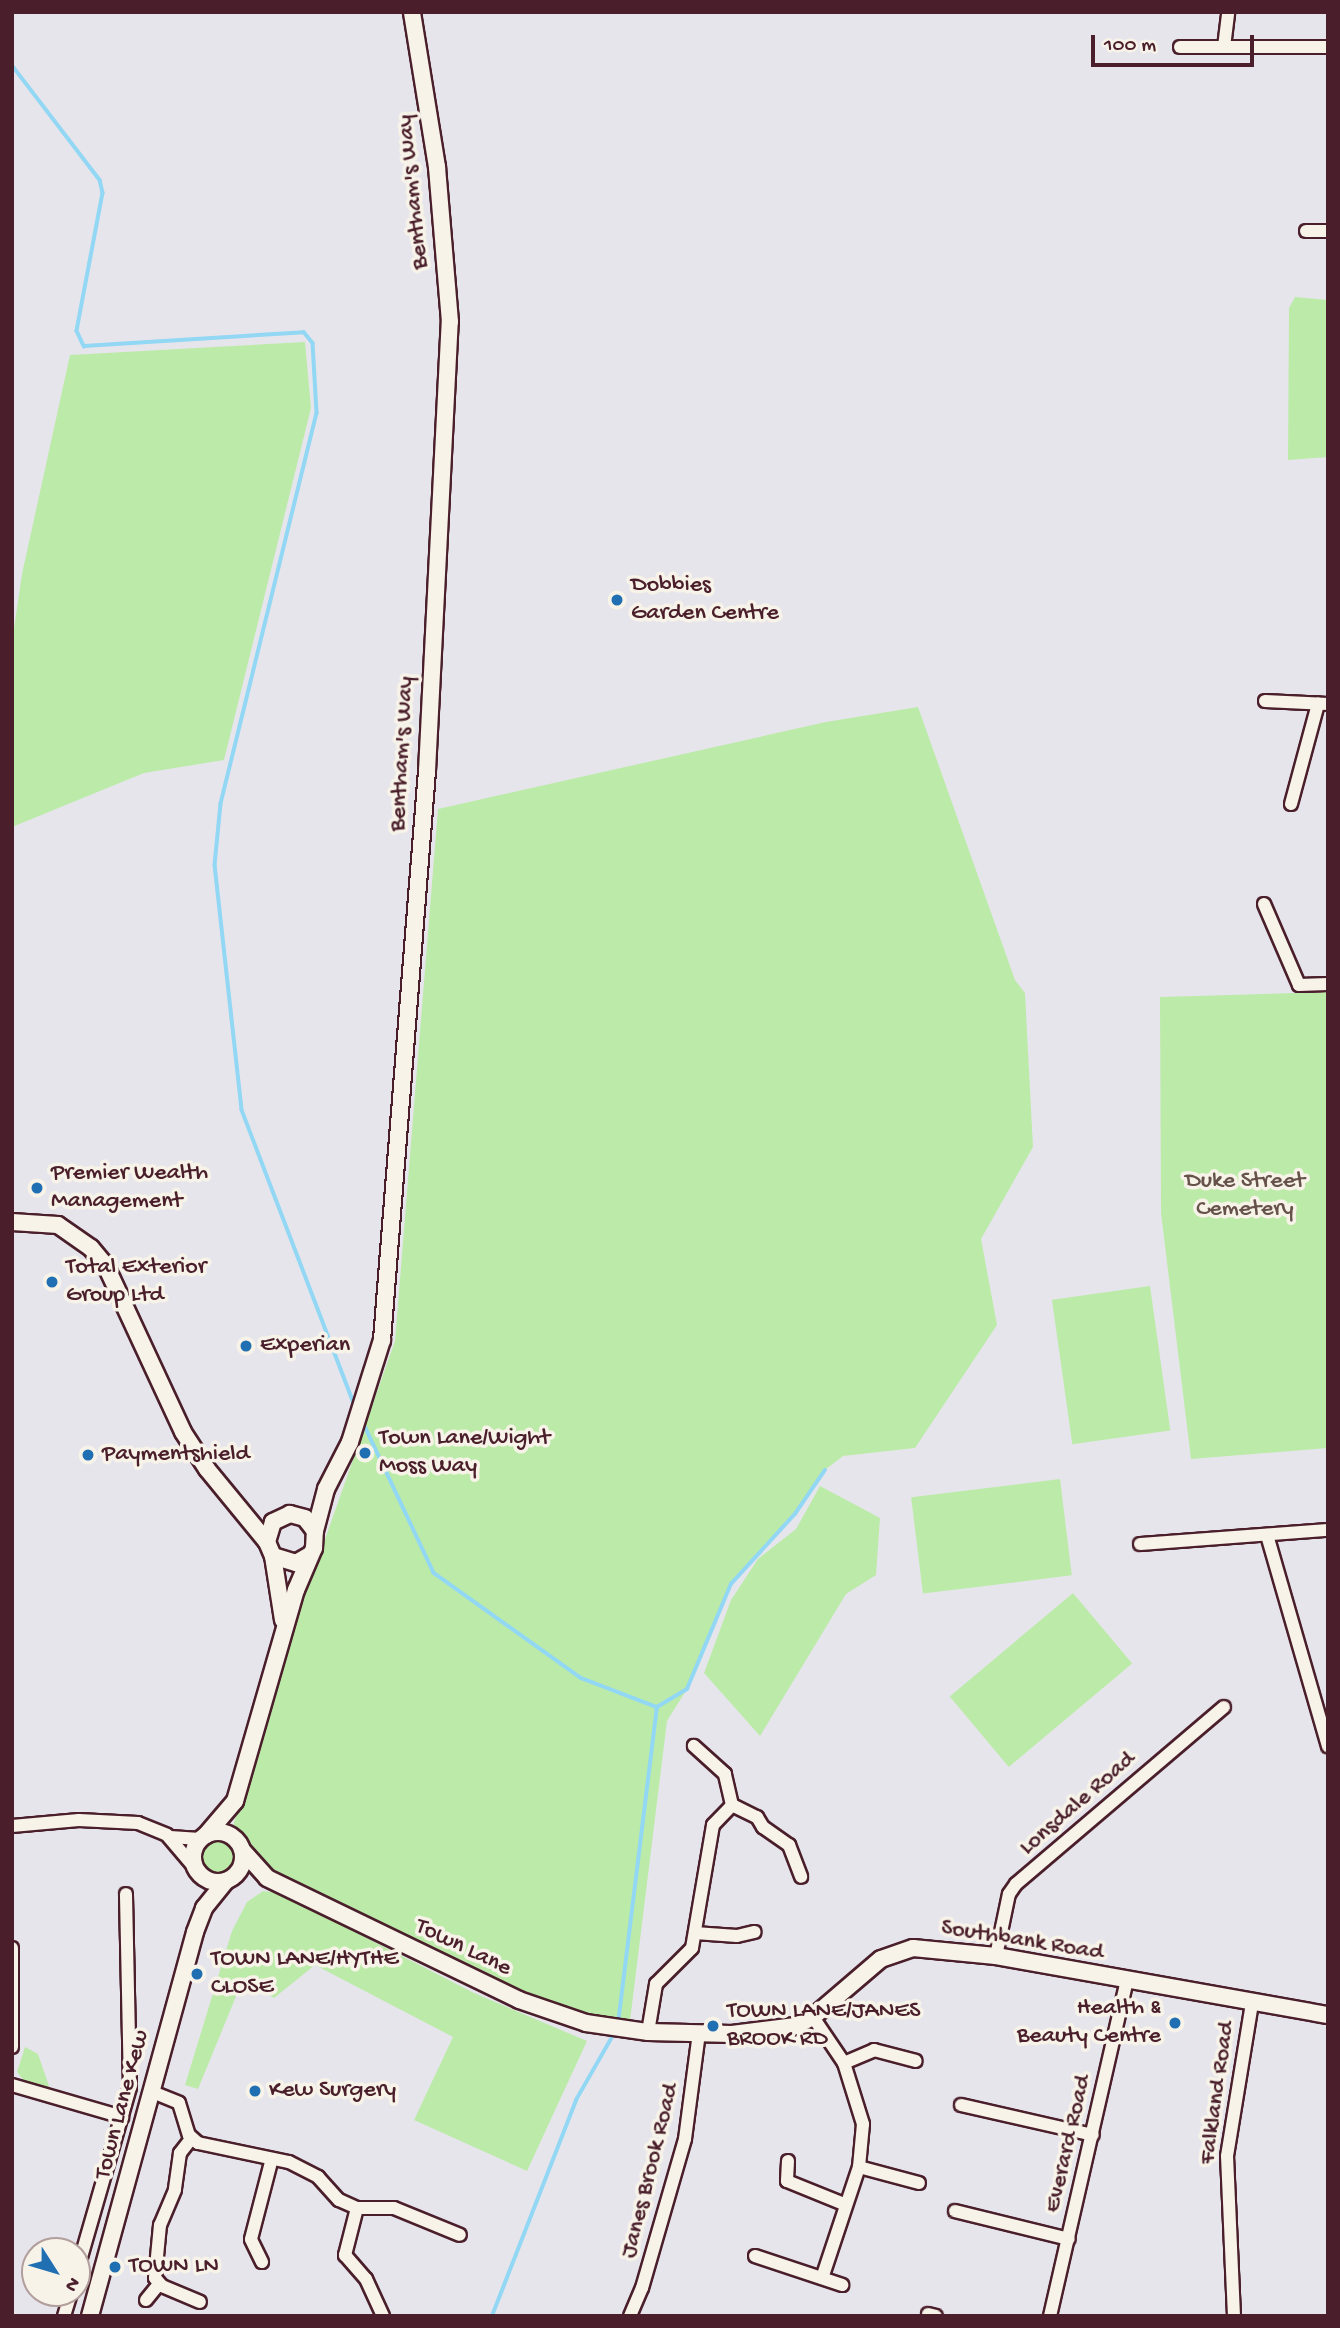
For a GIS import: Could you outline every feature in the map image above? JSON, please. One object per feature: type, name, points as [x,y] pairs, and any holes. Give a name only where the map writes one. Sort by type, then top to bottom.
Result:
[{"type":"street","name":"Bentham's Way","points":[[315,1531],[326,1489],[356,1424],[383,1326],[427,771],[450,322],[437,167],[412,12]]},
{"type":"street","points":[[1224,47],[1228,12]]},
{"type":"street","points":[[1180,47],[1328,47]]},
{"type":"street","points":[[1306,231],[1328,231]]},
{"type":"street","points":[[1265,701],[1323,704],[1291,804]]},
{"type":"street","points":[[1265,904],[1299,985],[1328,984]]},
{"type":"street","points":[[12,1222],[58,1225],[91,1248],[106,1266],[183,1432],[270,1549],[288,1563],[310,1555]]},
{"type":"street","points":[[282,1643],[283,1601],[270,1549],[269,1528],[326,1489]]},
{"type":"street","points":[[169,1837],[197,1871],[212,1882],[228,1880],[242,1866],[235,1801],[315,1531],[305,1518],[284,1516],[234,1502]]},
{"type":"street","points":[[1140,1544],[1328,1530]]},
{"type":"street","points":[[1268,1535],[1328,1746]]},
{"type":"street","name":"Lonsdale Road","points":[[996,1956],[1009,1895],[1016,1884],[1224,1707]]},
{"type":"street","points":[[694,1746],[725,1774],[732,1804],[757,1817],[763,1827],[789,1845],[801,1877]]},
{"type":"street","points":[[197,1871],[193,1853],[203,1837],[235,1801]]},
{"type":"street","points":[[648,2032],[656,1984],[692,1948],[713,1825],[732,1804]]},
{"type":"street","points":[[12,1826],[126,1821],[169,1837],[229,1834],[242,1848]]},
{"type":"street","name":"Town Lane","points":[[242,1848],[267,1878],[519,2000],[610,2026],[648,2032]]},
{"type":"street","name":"Town Lane Kew","points":[[197,1871],[204,1908]]},
{"type":"street","name":"Town Lane","points":[[228,1880],[267,1878]]},
{"type":"street","name":"Town Lane Kew","points":[[90,2316],[150,2091],[204,1908],[228,1880]]},
{"type":"street","points":[[87,2237],[130,2087],[126,1894]]},
{"type":"street","points":[[695,1933],[737,1936],[755,1932]]},
{"type":"street","points":[[12,1948],[12,2047]]},
{"type":"street","name":"Southbank Road","points":[[648,2032],[761,2032],[813,2017],[881,1959],[914,1948],[996,1956],[1328,2015]]},
{"type":"street","name":"Everard Road","points":[[1050,2316],[1127,1981]]},
{"type":"street","name":"Falkland Road","points":[[1234,2316],[1227,2156],[1252,2003]]},
{"type":"street","points":[[813,2017],[844,2063],[863,2124],[859,2167],[844,2204],[822,2278]]},
{"type":"street","name":"Janes Brook Road","points":[[630,2316],[642,2288],[685,2138],[699,2033]]},
{"type":"street","points":[[844,2063],[874,2050],[916,2061]]},
{"type":"street","points":[[12,2085],[122,2117]]},
{"type":"street","points":[[150,2091],[174,2098],[182,2106],[191,2139]]},
{"type":"street","points":[[961,2105],[1093,2135]]},
{"type":"street","points":[[191,2139],[271,2162],[289,2162],[308,2172],[339,2200],[357,2208],[394,2208],[460,2235]]},
{"type":"street","points":[[146,2300],[159,2284],[157,2241],[175,2190],[180,2153],[191,2139]]},
{"type":"street","points":[[788,2161],[787,2181],[844,2204]]},
{"type":"street","points":[[262,2262],[251,2239],[271,2162]]},
{"type":"street","points":[[859,2167],[919,2183]]},
{"type":"street","points":[[357,2208],[345,2255],[366,2279],[372,2298],[383,2316]]},
{"type":"street","points":[[955,2211],[1069,2239]]},
{"type":"street","points":[[755,2256],[842,2285]]},
{"type":"street","points":[[159,2284],[200,2302]]},
{"type":"street","points":[[359,2304],[372,2298]]},
{"type":"green space","points":[[1295,297],[1328,300],[1328,457],[1288,460],[1289,308]]},
{"type":"green space","points":[[305,342],[311,408],[224,760],[144,773],[12,827],[12,642],[22,574],[70,355]]},
{"type":"green space","points":[[918,707],[1015,980],[1025,993],[1033,1147],[981,1239],[997,1325],[915,1448],[843,1456],[825,1470],[795,1514],[731,1584],[687,1689],[667,1721],[629,2029],[586,2023],[254,1867],[237,1863],[227,1874],[207,1873],[199,1862],[200,1850],[213,1838],[229,1839],[301,1607],[395,1341],[438,809],[826,722]]},
{"type":"green space","name":"Duke Street Cemetery","points":[[1328,992],[1328,1448],[1191,1459],[1161,1213],[1160,997]]},
{"type":"green space","points":[[1150,1286],[1170,1431],[1072,1444],[1052,1300]]},
{"type":"green space","points":[[1060,1479],[1072,1575],[923,1594],[911,1497]]},
{"type":"green space","points":[[820,1486],[880,1518],[876,1575],[846,1594],[760,1736],[704,1673],[731,1600],[758,1559],[796,1529]]},
{"type":"green space","points":[[1073,1593],[1132,1663],[1009,1767],[950,1696]]},
{"type":"green space","points":[[263,1891],[279,1893],[474,1993],[587,2041],[527,2171],[414,2120],[453,2037],[315,1965],[274,1998],[244,1977],[198,2089],[185,2085],[232,1931],[247,1902]]},
{"type":"green space","points":[[25,2047],[38,2054],[50,2089],[25,2082],[17,2072]]},
{"type":"waterway","points":[[12,65],[100,180],[103,193],[77,331],[84,346],[304,332],[313,343],[317,413],[221,804],[215,865],[242,1110],[355,1406]]},
{"type":"waterway","points":[[363,1422],[434,1573],[581,1678],[657,1707]]},
{"type":"waterway","points":[[657,1707],[687,1689],[731,1584],[795,1514],[825,1470]]},
{"type":"waterway","points":[[618,2024],[657,1707]]},
{"type":"waterway","points":[[492,2316],[576,2100],[615,2032]]},
{"type":"place","name":"Dobbies Garden Centre","points":[[617,600]]},
{"type":"place","name":"Premier Wealth Management","points":[[37,1188]]},
{"type":"place","name":"Total Exterior Group Ltd","points":[[52,1282]]},
{"type":"place","name":"Experian","points":[[246,1346]]},
{"type":"place","name":"Town Lane/Wight Moss Way","points":[[365,1453]]},
{"type":"place","name":"Paymentshield","points":[[88,1455]]},
{"type":"place","name":"TOWN LANE/HYTHE CLOSE","points":[[197,1974]]},
{"type":"place","name":"Health & Beauty Centre","points":[[1175,2023]]},
{"type":"place","name":"TOWN LANE/JANES BROOK RD","points":[[713,2026]]},
{"type":"place","name":"Kew Surgery","points":[[255,2091]]},
{"type":"place","name":"TOWN LN","points":[[115,2267]]}]
